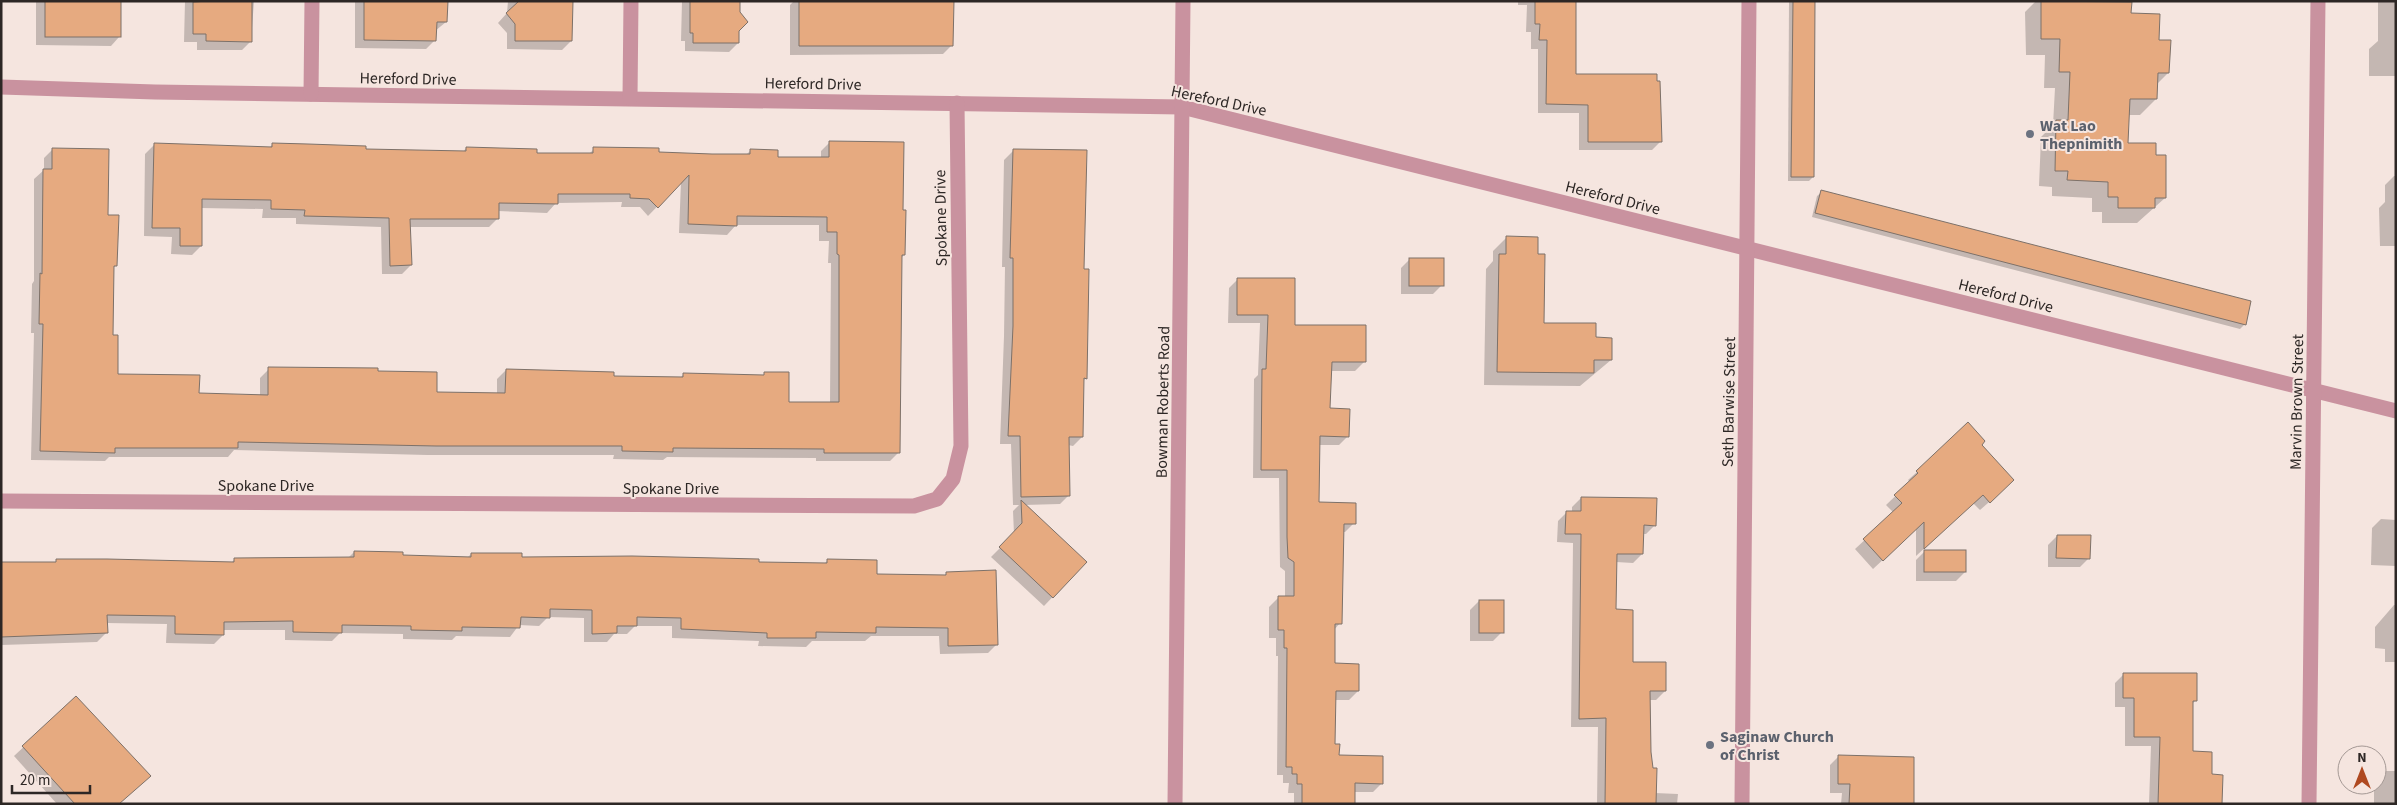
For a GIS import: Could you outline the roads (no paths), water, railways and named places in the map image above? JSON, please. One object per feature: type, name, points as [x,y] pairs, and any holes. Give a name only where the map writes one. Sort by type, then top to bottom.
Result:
[{"type":"street","points":[[311,94],[312,1]]},
{"type":"street","points":[[630,98],[631,1]]},
{"type":"street","name":"Bowman Roberts Road","points":[[1175,804],[1183,1]]},
{"type":"street","name":"Seth Barwise Street","points":[[1742,804],[1749,1]]},
{"type":"street","name":"Marvin Brown Street","points":[[2309,804],[2318,1]]},
{"type":"street","name":"Hereford Drive","points":[[1,87],[311,94],[1182,107],[2396,411]]},
{"type":"street","name":"Spokane Drive","points":[[1,501],[914,506],[937,499],[953,479],[961,446],[957,103]]},
{"type":"place","name":"Wat Lao Thepnimith","points":[[2030,134]]},
{"type":"place","name":"Saginaw Church of Christ","points":[[1710,745]]}]
